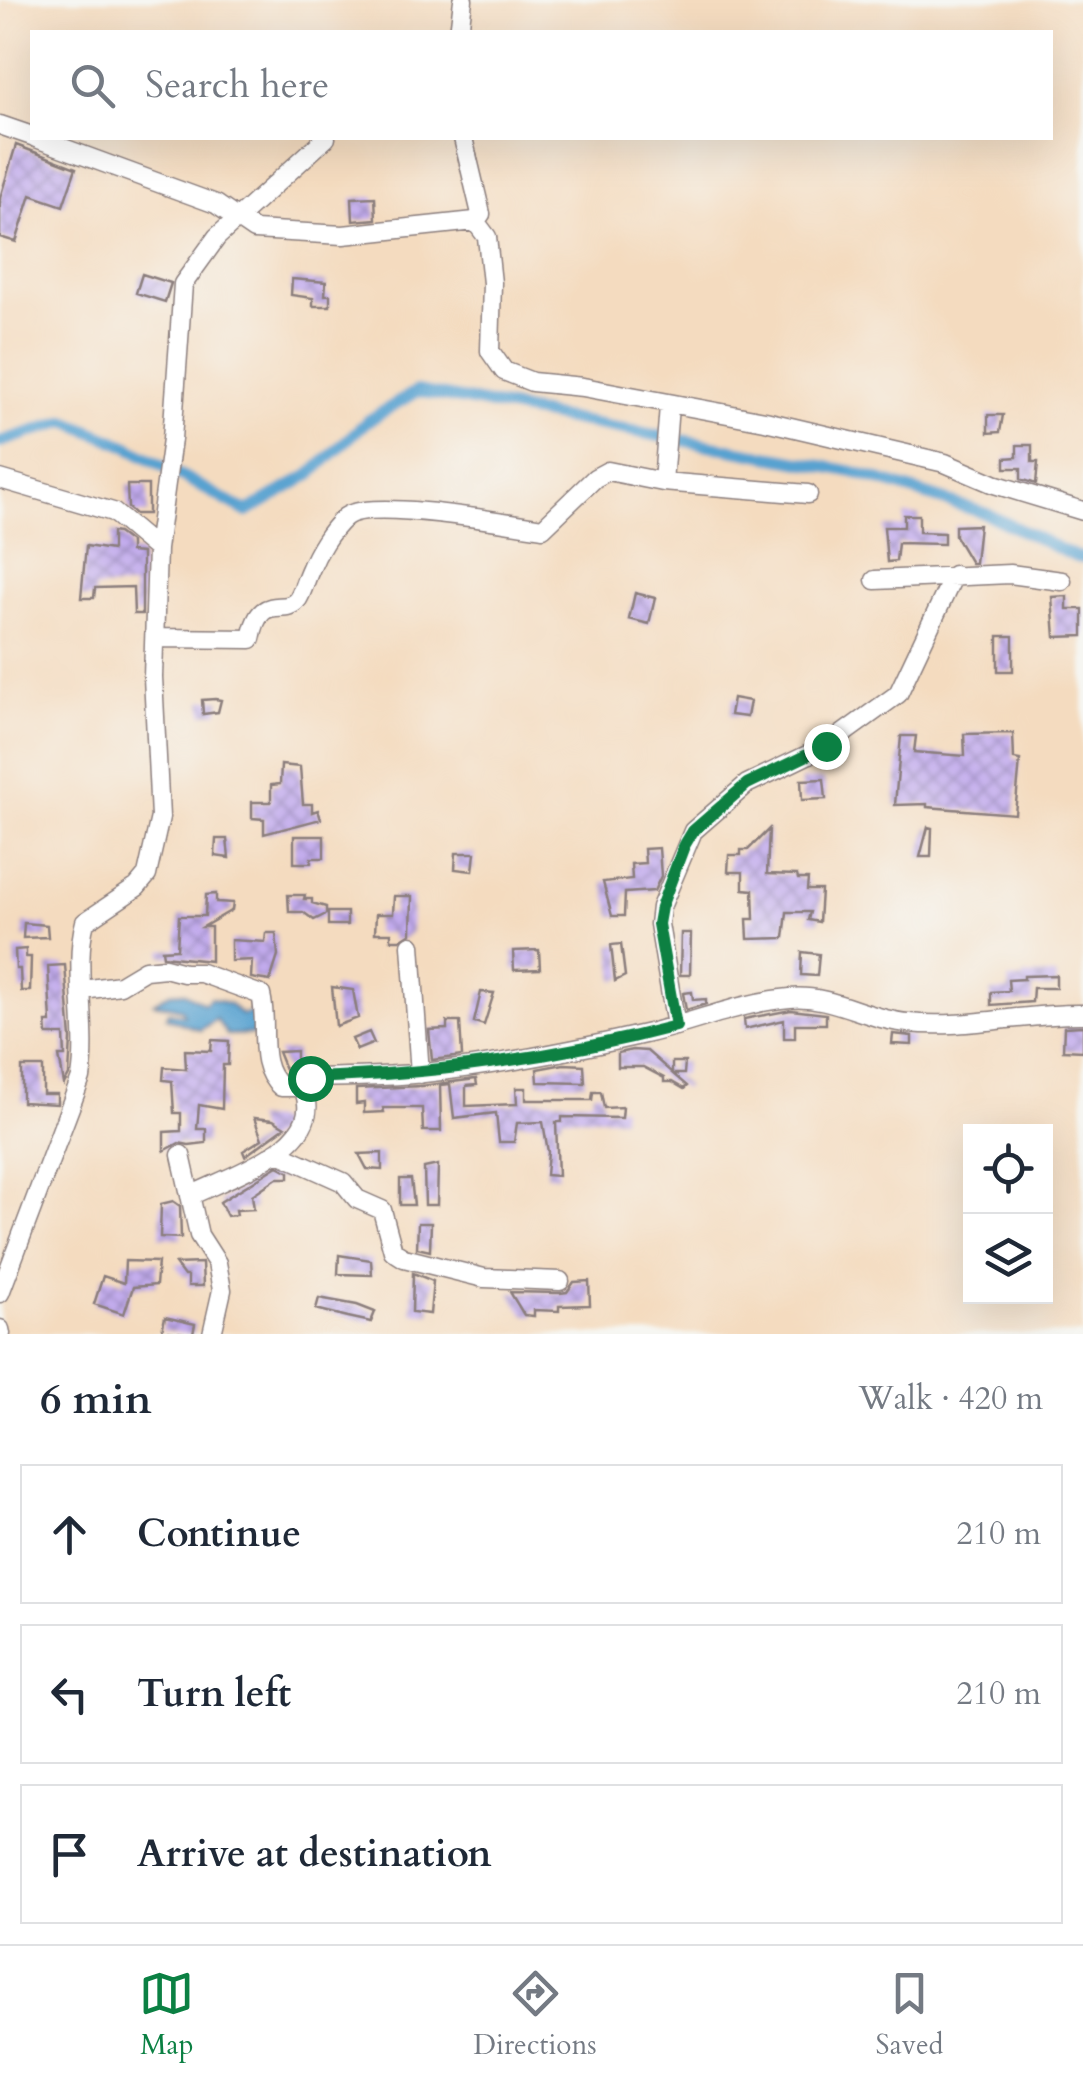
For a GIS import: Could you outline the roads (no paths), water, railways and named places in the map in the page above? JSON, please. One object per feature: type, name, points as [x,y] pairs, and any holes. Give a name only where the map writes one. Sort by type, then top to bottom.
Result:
[{"type":"street","points":[[459,30],[463,0]]},
{"type":"street","points":[[0,125],[30,136]]},
{"type":"street","points":[[42,140],[203,199],[254,230],[326,235],[474,222],[480,214],[479,202],[464,140]]},
{"type":"street","points":[[0,1292],[81,1078],[85,1053],[85,922],[137,887],[146,875],[160,817],[153,677],[158,540],[172,438],[182,284],[217,237],[324,140]]},
{"type":"street","points":[[474,222],[486,237],[492,283],[490,352],[504,371],[532,382],[583,387],[668,413],[790,426],[945,463],[994,484],[1083,511]]},
{"type":"street","points":[[663,472],[668,413]]},
{"type":"street","points":[[155,638],[251,639],[258,615],[270,606],[291,604],[298,599],[314,561],[334,529],[352,512],[385,509],[543,528],[595,478],[608,472],[663,472],[808,494]]},
{"type":"street","points":[[0,479],[113,512],[158,540]]},
{"type":"street","points":[[875,580],[1010,574],[1062,581]]},
{"type":"street","points":[[676,1026],[658,924],[661,907],[693,831],[747,784],[826,746],[898,694],[954,575]]},
{"type":"street","points":[[411,945],[420,1074]]},
{"type":"street","points":[[83,990],[120,985],[145,970],[165,968],[201,972],[257,993],[264,1002],[266,1061],[273,1080],[281,1087],[302,1087],[310,1078],[420,1074],[508,1062],[792,998],[834,1002],[890,1021],[912,1024],[958,1024],[1046,1013],[1083,1014]]},
{"type":"street","points":[[190,1196],[288,1146],[301,1130],[307,1105],[302,1087]]},
{"type":"street","points":[[276,1152],[344,1182],[357,1200],[382,1210],[393,1251],[404,1258],[484,1278],[560,1280]]},
{"type":"street","points":[[181,1155],[199,1235],[216,1263],[222,1290],[212,1334]]},
{"type":"water","points":[[183,992],[205,1004],[210,998],[230,1004],[242,1015],[253,1012],[264,1019],[255,1034],[227,1035],[216,1019],[200,1030],[166,1017],[168,1012],[184,1015],[182,1009],[154,1003],[170,993]]},
{"type":"waterway","points":[[0,442],[66,421],[127,446],[247,512],[311,474],[366,422],[417,391],[854,472],[987,514],[1083,558]]}]
